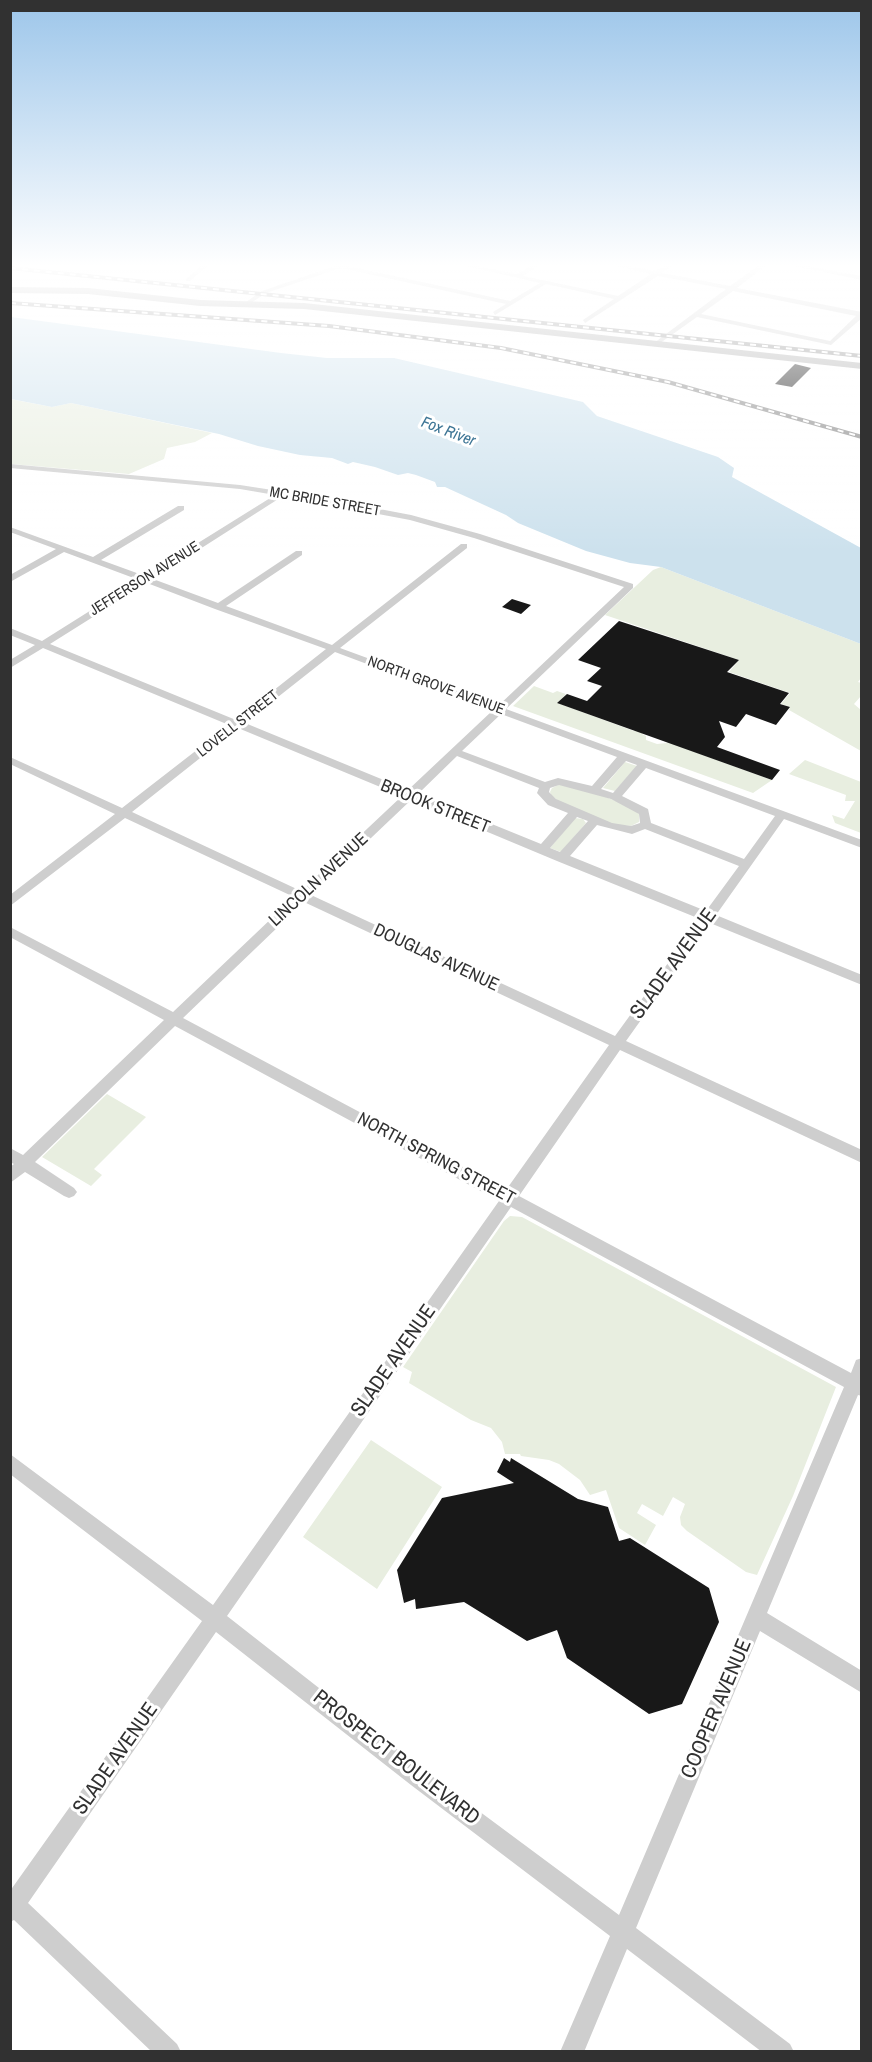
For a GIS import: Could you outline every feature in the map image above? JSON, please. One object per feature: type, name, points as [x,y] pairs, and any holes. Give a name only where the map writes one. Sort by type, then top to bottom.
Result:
[{"type":"main road","points":[[807,360],[861,366]]},
{"type":"street","name":"MC BRIDE STREET","points":[[10,466],[232,486],[311,498],[444,527],[510,546],[630,586]]},
{"type":"street","name":"JEFFERSON AVENUE","points":[[10,665],[280,495]]},
{"type":"street","points":[[94,560],[181,508]]},
{"type":"street","name":"NORTH GROVE AVENUE","points":[[10,529],[861,844]]},
{"type":"street","name":"LOVELL STREET","points":[[10,902],[464,546]]},
{"type":"street","points":[[10,579],[64,548]]},
{"type":"street","points":[[218,607],[299,553]]},
{"type":"street","name":"LINCOLN AVENUE","points":[[10,1177],[173,1019],[630,586]]},
{"type":"street","name":"BROOK STREET","points":[[10,631],[861,980]]},
{"type":"street","points":[[455,752],[545,786],[558,781],[595,789],[644,812],[645,825]]},
{"type":"street","points":[[595,789],[624,756]]},
{"type":"street","name":"DOUGLAS AVENUE","points":[[10,760],[861,1157]]},
{"type":"street","points":[[615,797],[644,764]]},
{"type":"street","points":[[545,786],[543,793],[548,799],[594,820],[626,830],[645,825],[746,864]]},
{"type":"street","points":[[542,850],[575,812]]},
{"type":"street","name":"SLADE AVENUE","points":[[12,1908],[617,1042],[782,814]]},
{"type":"street","points":[[561,858],[594,820]]},
{"type":"street","name":"NORTH SPRING STREET","points":[[10,931],[508,1198],[859,1379]]},
{"type":"street","points":[[10,1154],[69,1192]]},
{"type":"street","name":"COOPER AVENUE","points":[[572,2052],[755,1617],[859,1379]]},
{"type":"street","name":"PROSPECT BOULEVARD","points":[[10,1463],[214,1618],[418,1778],[623,1930],[782,2052]]},
{"type":"street","points":[[755,1617],[861,1683]]},
{"type":"street","points":[[12,1908],[169,2052]]},
{"type":"shaded area","points":[[10,399],[52,407],[71,403],[212,433],[195,442],[167,448],[164,459],[129,474],[11,464]]},
{"type":"shaded area","points":[[661,567],[861,644],[861,678],[858,682],[861,683],[861,696],[854,704],[861,710],[861,751],[789,710],[790,707],[781,704],[790,693],[729,672],[739,660],[605,615],[653,570]]},
{"type":"shaded area","points":[[534,686],[553,693],[557,691],[566,694],[558,703],[634,731],[637,727],[645,730],[642,734],[646,736],[646,740],[657,744],[667,743],[671,739],[676,745],[772,780],[753,793],[513,706]]},
{"type":"shaded area","points":[[805,760],[861,782],[861,833],[835,823],[832,815],[844,819],[855,801],[845,801],[846,795],[789,774]]},
{"type":"shaded area","points":[[625,762],[637,766],[615,791],[603,788]]},
{"type":"shaded area","points":[[560,784],[586,789],[633,808],[639,814],[639,822],[631,826],[615,825],[562,804],[550,792],[552,788]]},
{"type":"shaded area","points":[[575,818],[583,819],[586,823],[561,852],[550,848]]},
{"type":"shaded area","points":[[107,1094],[146,1117],[94,1169],[102,1175],[91,1186],[42,1157]]},
{"type":"shaded area","points":[[510,1216],[522,1217],[836,1387],[793,1496],[757,1575],[746,1572],[687,1531],[681,1525],[680,1517],[685,1504],[673,1497],[663,1516],[642,1504],[637,1513],[656,1525],[645,1545],[619,1528],[606,1490],[590,1495],[580,1480],[559,1464],[520,1454],[505,1454],[502,1442],[491,1428],[471,1420],[409,1383],[412,1372],[403,1367],[504,1221]]},
{"type":"shaded area","points":[[371,1440],[442,1487],[377,1589],[303,1537]]},
{"type":"water","name":"Fox River","points":[[11,360],[404,360],[583,402],[597,416],[718,457],[734,468],[732,477],[861,548],[861,644],[661,567],[630,563],[586,551],[518,523],[506,515],[445,487],[437,487],[435,482],[416,475],[408,473],[398,475],[353,462],[348,464],[332,458],[300,455],[258,446],[219,434],[71,403],[52,407],[11,399]]},
{"type":"building","points":[[795,364],[811,368],[792,387],[775,384]]},
{"type":"building","points":[[512,599],[531,605],[521,614],[502,607]]},
{"type":"building","points":[[619,621],[739,660],[727,672],[789,693],[780,704],[790,707],[776,725],[746,714],[736,727],[719,721],[725,737],[717,747],[780,770],[772,780],[557,703],[567,694],[587,701],[602,686],[587,681],[601,668],[578,660]]},
{"type":"building","points":[[504,1458],[510,1462],[511,1458],[578,1499],[608,1507],[619,1541],[630,1538],[709,1588],[719,1622],[682,1704],[649,1714],[567,1658],[557,1630],[527,1641],[464,1602],[416,1609],[415,1599],[404,1603],[397,1570],[442,1498],[514,1483],[497,1472]]},
{"type":"railway","points":[[561,360],[668,382],[862,437]]}]
